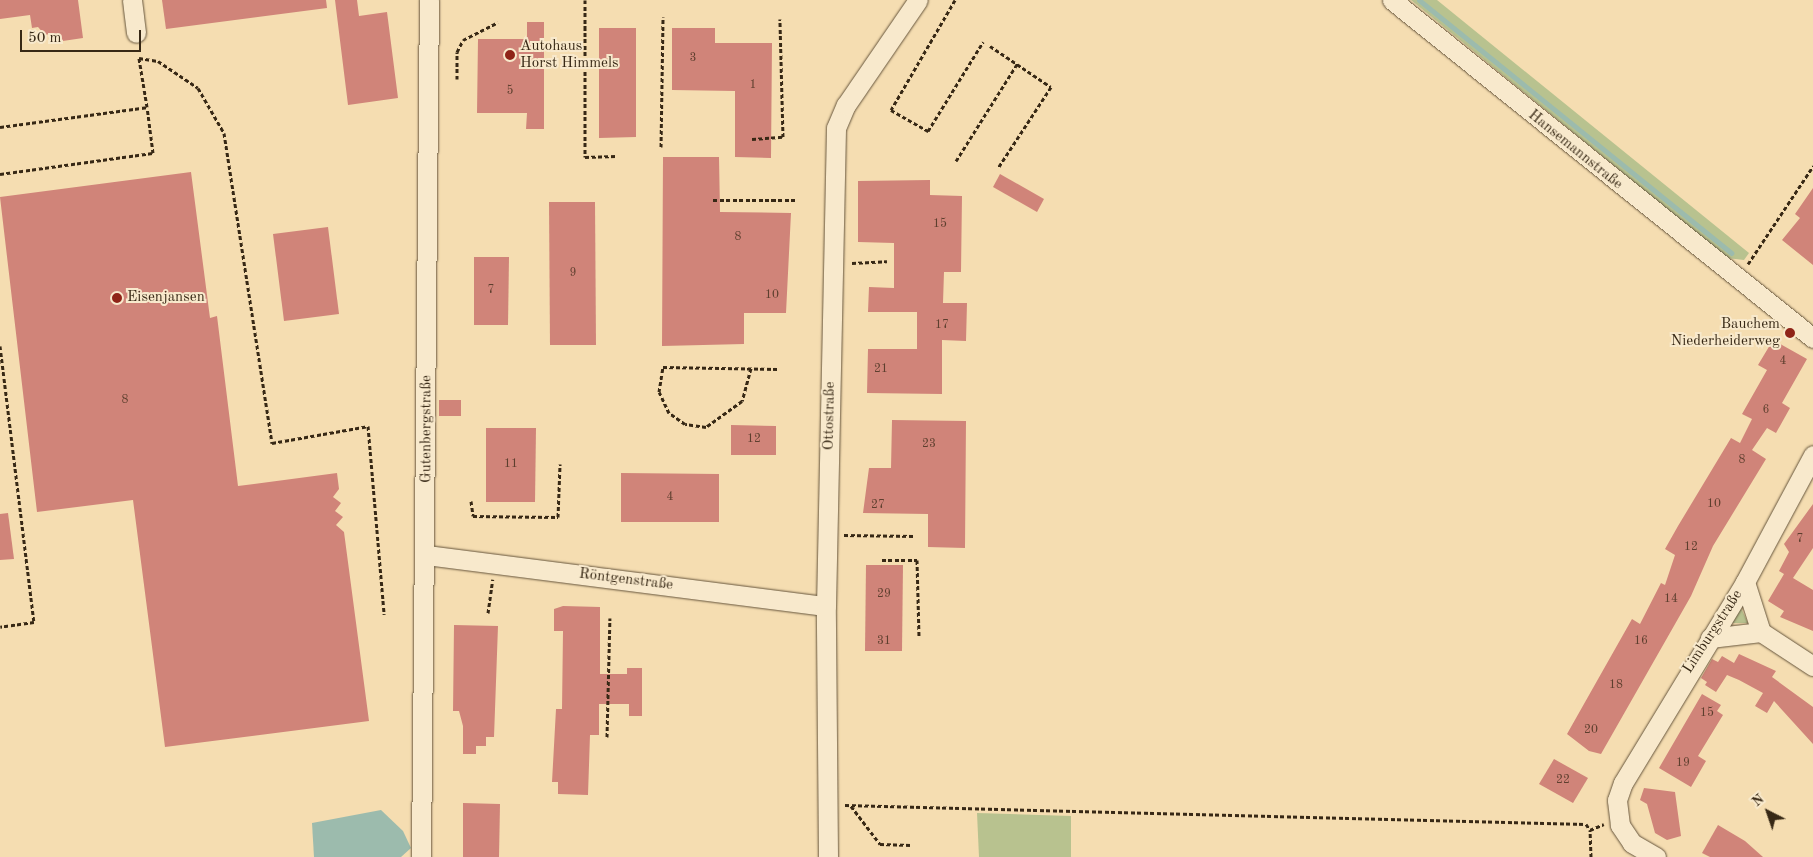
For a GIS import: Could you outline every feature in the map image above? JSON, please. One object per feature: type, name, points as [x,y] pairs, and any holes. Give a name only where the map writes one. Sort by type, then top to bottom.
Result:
[{"type":"street","points":[[132,0],[136,33]]},
{"type":"street","name":"Gutenbergstraße","points":[[421,857],[426,554],[429,0]]},
{"type":"street","name":"Hansemannstraße","points":[[1392,0],[1813,338]]},
{"type":"street","name":"Ottostraße","points":[[828,857],[826,606],[836,128],[846,105],[909,3]]},
{"type":"street","name":"Limburgstraße","points":[[1617,814],[1623,783],[1745,582],[1813,455]]},
{"type":"street","name":"Röntgenstraße","points":[[426,554],[826,606]]},
{"type":"street","points":[[1745,582],[1761,632],[1813,666]]},
{"type":"street","points":[[1710,638],[1761,632]]},
{"type":"street","points":[[1617,814],[1632,843],[1656,857]]},
{"type":"path","points":[[585,0],[585,157],[616,156]]},
{"type":"path","points":[[955,0],[891,110],[928,131],[983,42]]},
{"type":"path","points":[[661,147],[663,18]]},
{"type":"path","points":[[752,139],[783,137],[780,19]]},
{"type":"path","points":[[457,80],[457,52],[463,40],[477,29],[498,22]]},
{"type":"path","points":[[990,46],[1050,87],[998,168]]},
{"type":"path","points":[[0,174],[153,153],[140,58],[158,61],[198,88],[224,133],[272,443],[368,426],[384,614]]},
{"type":"path","points":[[956,161],[1017,64]]},
{"type":"path","points":[[0,127],[147,107]]},
{"type":"path","points":[[1738,279],[1813,166]]},
{"type":"path","points":[[713,200],[798,200]]},
{"type":"path","points":[[852,263],[887,261]]},
{"type":"path","points":[[0,346],[34,622],[0,627]]},
{"type":"path","points":[[750,368],[742,401],[706,427],[685,424],[669,413],[659,392],[663,367],[750,368],[778,369]]},
{"type":"path","points":[[471,502],[473,516],[558,517],[560,464]]},
{"type":"path","points":[[828,535],[914,536]]},
{"type":"path","points":[[882,560],[918,560],[919,636]]},
{"type":"path","points":[[488,613],[495,563]]},
{"type":"path","points":[[607,737],[610,618]]},
{"type":"path","points":[[829,805],[1586,824],[1590,830],[1591,857]]},
{"type":"path","points":[[851,806],[880,844],[911,845]]},
{"type":"path","points":[[1590,830],[1617,814]]},
{"type":"green space","points":[[1411,0],[1437,0],[1749,253],[1744,260],[1727,258]]},
{"type":"green space","points":[[1740,606],[1748,623],[1730,623]]},
{"type":"green space","points":[[977,813],[1071,816],[1071,857],[979,857]]},
{"type":"shaded area","points":[[381,810],[403,831],[411,848],[401,857],[314,857],[312,823]]},
{"type":"building","points":[[0,0],[78,0],[83,38],[56,42],[54,33],[45,35],[38,27],[32,28],[30,15],[0,19]]},
{"type":"building","points":[[162,0],[326,0],[327,8],[166,29]]},
{"type":"building","points":[[335,0],[357,0],[359,16],[387,12],[398,98],[348,105]]},
{"type":"building","points":[[527,22],[544,22],[544,129],[526,129],[527,113],[477,113],[478,39],[527,39]]},
{"type":"building","points":[[599,28],[636,28],[636,137],[599,138]]},
{"type":"building","points":[[672,28],[715,28],[715,43],[772,43],[771,158],[735,157],[735,91],[672,90]]},
{"type":"building","points":[[663,157],[719,157],[720,212],[791,213],[786,313],[744,313],[744,344],[662,346]]},
{"type":"building","points":[[191,172],[210,318],[217,316],[238,486],[337,473],[339,489],[333,497],[341,503],[335,511],[343,517],[336,525],[344,532],[369,721],[165,747],[133,500],[37,512],[0,197]]},
{"type":"building","points":[[1000,174],[1044,199],[1037,212],[993,187]]},
{"type":"building","points":[[930,180],[930,195],[962,196],[961,272],[944,272],[943,303],[967,303],[966,341],[942,340],[942,394],[867,393],[868,349],[917,349],[917,312],[868,312],[869,287],[894,288],[894,243],[858,242],[858,181]]},
{"type":"building","points":[[1813,188],[1813,265],[1782,240],[1800,218],[1795,214]]},
{"type":"building","points":[[549,202],[595,202],[596,345],[550,345]]},
{"type":"building","points":[[328,227],[339,314],[284,321],[273,234]]},
{"type":"building","points":[[474,257],[509,257],[508,325],[474,325]]},
{"type":"building","points":[[1773,340],[1807,359],[1782,403],[1790,408],[1776,433],[1767,428],[1752,450],[1766,459],[1713,546],[1691,596],[1601,754],[1589,751],[1567,734],[1632,619],[1640,624],[1661,583],[1665,585],[1675,555],[1665,549],[1678,526],[1731,438],[1740,443],[1752,419],[1742,414],[1767,370],[1758,365]]},
{"type":"building","points":[[439,400],[461,400],[461,416],[439,416]]},
{"type":"building","points":[[892,420],[966,421],[965,548],[928,547],[928,514],[863,513],[869,468],[891,468]]},
{"type":"building","points":[[731,425],[776,426],[776,455],[731,455]]},
{"type":"building","points":[[486,428],[536,428],[535,502],[486,502]]},
{"type":"building","points":[[621,473],[719,474],[719,522],[621,522]]},
{"type":"building","points":[[1813,504],[1813,548],[1793,578],[1813,590],[1813,631],[1780,617],[1784,611],[1768,601],[1784,574],[1779,571],[1789,552],[1784,544]]},
{"type":"building","points":[[8,513],[14,559],[0,560],[0,514]]},
{"type":"building","points":[[866,565],[903,565],[902,651],[865,651]]},
{"type":"building","points":[[563,606],[600,607],[600,674],[627,674],[627,668],[642,668],[642,716],[629,716],[629,704],[599,704],[599,735],[590,735],[588,795],[558,794],[558,782],[552,782],[556,709],[562,709],[563,631],[554,631],[554,609]]},
{"type":"building","points":[[454,625],[498,626],[494,737],[486,737],[486,746],[476,746],[476,754],[463,754],[463,726],[459,711],[453,711]]},
{"type":"building","points":[[1739,654],[1776,671],[1772,677],[1813,707],[1813,744],[1774,701],[1767,713],[1755,706],[1763,693],[1727,675],[1716,692],[1705,685],[1707,682],[1701,678],[1712,659],[1718,662],[1722,656],[1734,663]]},
{"type":"building","points":[[1702,694],[1721,705],[1717,711],[1723,715],[1698,756],[1706,761],[1691,787],[1659,768]]},
{"type":"building","points":[[1554,759],[1588,778],[1573,803],[1539,784]]},
{"type":"building","points":[[1644,788],[1675,792],[1681,836],[1667,840],[1655,833],[1647,804],[1640,800]]},
{"type":"building","points":[[463,803],[500,804],[499,857],[463,857]]},
{"type":"building","points":[[1718,825],[1745,841],[1763,857],[1710,857],[1702,853]]},
{"type":"waterway","points":[[1419,0],[1731,253]]},
{"type":"place","name":"Autohaus Horst Himmels","points":[[510,55]]},
{"type":"place","name":"Eisenjansen","points":[[117,298]]},
{"type":"place","name":"Bauchem Niederheiderweg","points":[[1790,333]]}]
